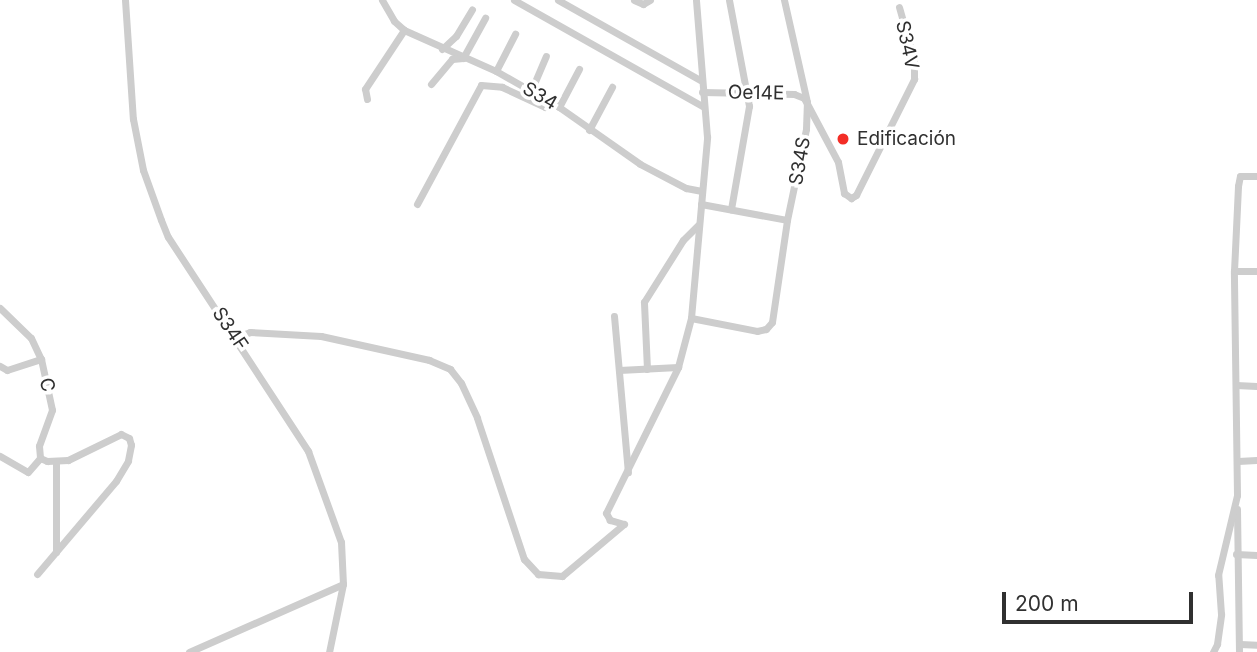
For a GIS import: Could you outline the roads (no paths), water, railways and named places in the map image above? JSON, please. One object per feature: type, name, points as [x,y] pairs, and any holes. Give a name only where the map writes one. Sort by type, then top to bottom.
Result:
[{"type":"street","name":"S34F","points":[[125,0],[132,119],[143,170],[169,237],[308,451],[341,542],[343,584],[329,652]]},
{"type":"street","name":"S34","points":[[382,0],[394,21],[404,30],[496,71],[559,107],[640,164],[686,188],[702,191]]},
{"type":"street","points":[[514,0],[704,107]]},
{"type":"street","points":[[558,0],[700,80]]},
{"type":"street","points":[[634,0],[643,4],[650,0]]},
{"type":"street","points":[[235,337],[250,332],[321,335],[429,360],[450,369],[461,383],[477,418],[524,559],[533,571],[545,576],[562,576],[624,524],[610,520],[606,513],[678,367],[691,318],[707,137],[700,80],[696,0]]},
{"type":"street","points":[[729,0],[749,106],[731,209]]},
{"type":"street","name":"S34S","points":[[691,318],[757,331],[766,329],[772,322],[788,220],[803,150],[807,102],[785,0]]},
{"type":"street","name":"S34V","points":[[807,102],[838,162],[844,193],[849,198],[856,195],[914,79],[914,60],[899,7]]},
{"type":"street","points":[[442,49],[456,36],[472,9]]},
{"type":"street","points":[[430,84],[452,59],[463,58],[485,18]]},
{"type":"street","points":[[367,99],[365,89],[404,30]]},
{"type":"street","points":[[496,71],[515,34]]},
{"type":"street","points":[[531,91],[546,56]]},
{"type":"street","points":[[559,107],[579,69]]},
{"type":"street","points":[[417,204],[481,85],[502,87],[545,107],[550,104]]},
{"type":"street","points":[[589,130],[612,87]]},
{"type":"street","name":"Oe14E","points":[[702,92],[794,94],[807,102]]},
{"type":"street","points":[[1257,176],[1240,176],[1234,271],[1239,648],[1257,645]]},
{"type":"street","points":[[701,204],[788,220]]},
{"type":"street","points":[[647,369],[644,302],[683,240],[698,225]]},
{"type":"street","points":[[1234,271],[1257,271]]},
{"type":"street","name":"C","points":[[0,308],[31,338],[41,359],[52,410],[39,446],[40,458]]},
{"type":"street","points":[[614,316],[628,472]]},
{"type":"street","points":[[0,366],[7,370],[41,359]]},
{"type":"street","points":[[619,370],[678,367]]},
{"type":"street","points":[[1236,385],[1257,386]]},
{"type":"street","points":[[0,456],[28,472],[40,458],[68,460],[118,435],[126,436],[130,441],[128,461],[116,481],[37,574]]},
{"type":"street","points":[[1238,461],[1257,460]]},
{"type":"street","points":[[56,461],[56,552]]},
{"type":"street","points":[[1213,652],[1217,644],[1221,614],[1218,575],[1237,495]]},
{"type":"street","points":[[1236,554],[1257,555]]},
{"type":"street","points":[[189,652],[343,584]]},
{"type":"place","name":"Edificación","points":[[843,139]]}]
